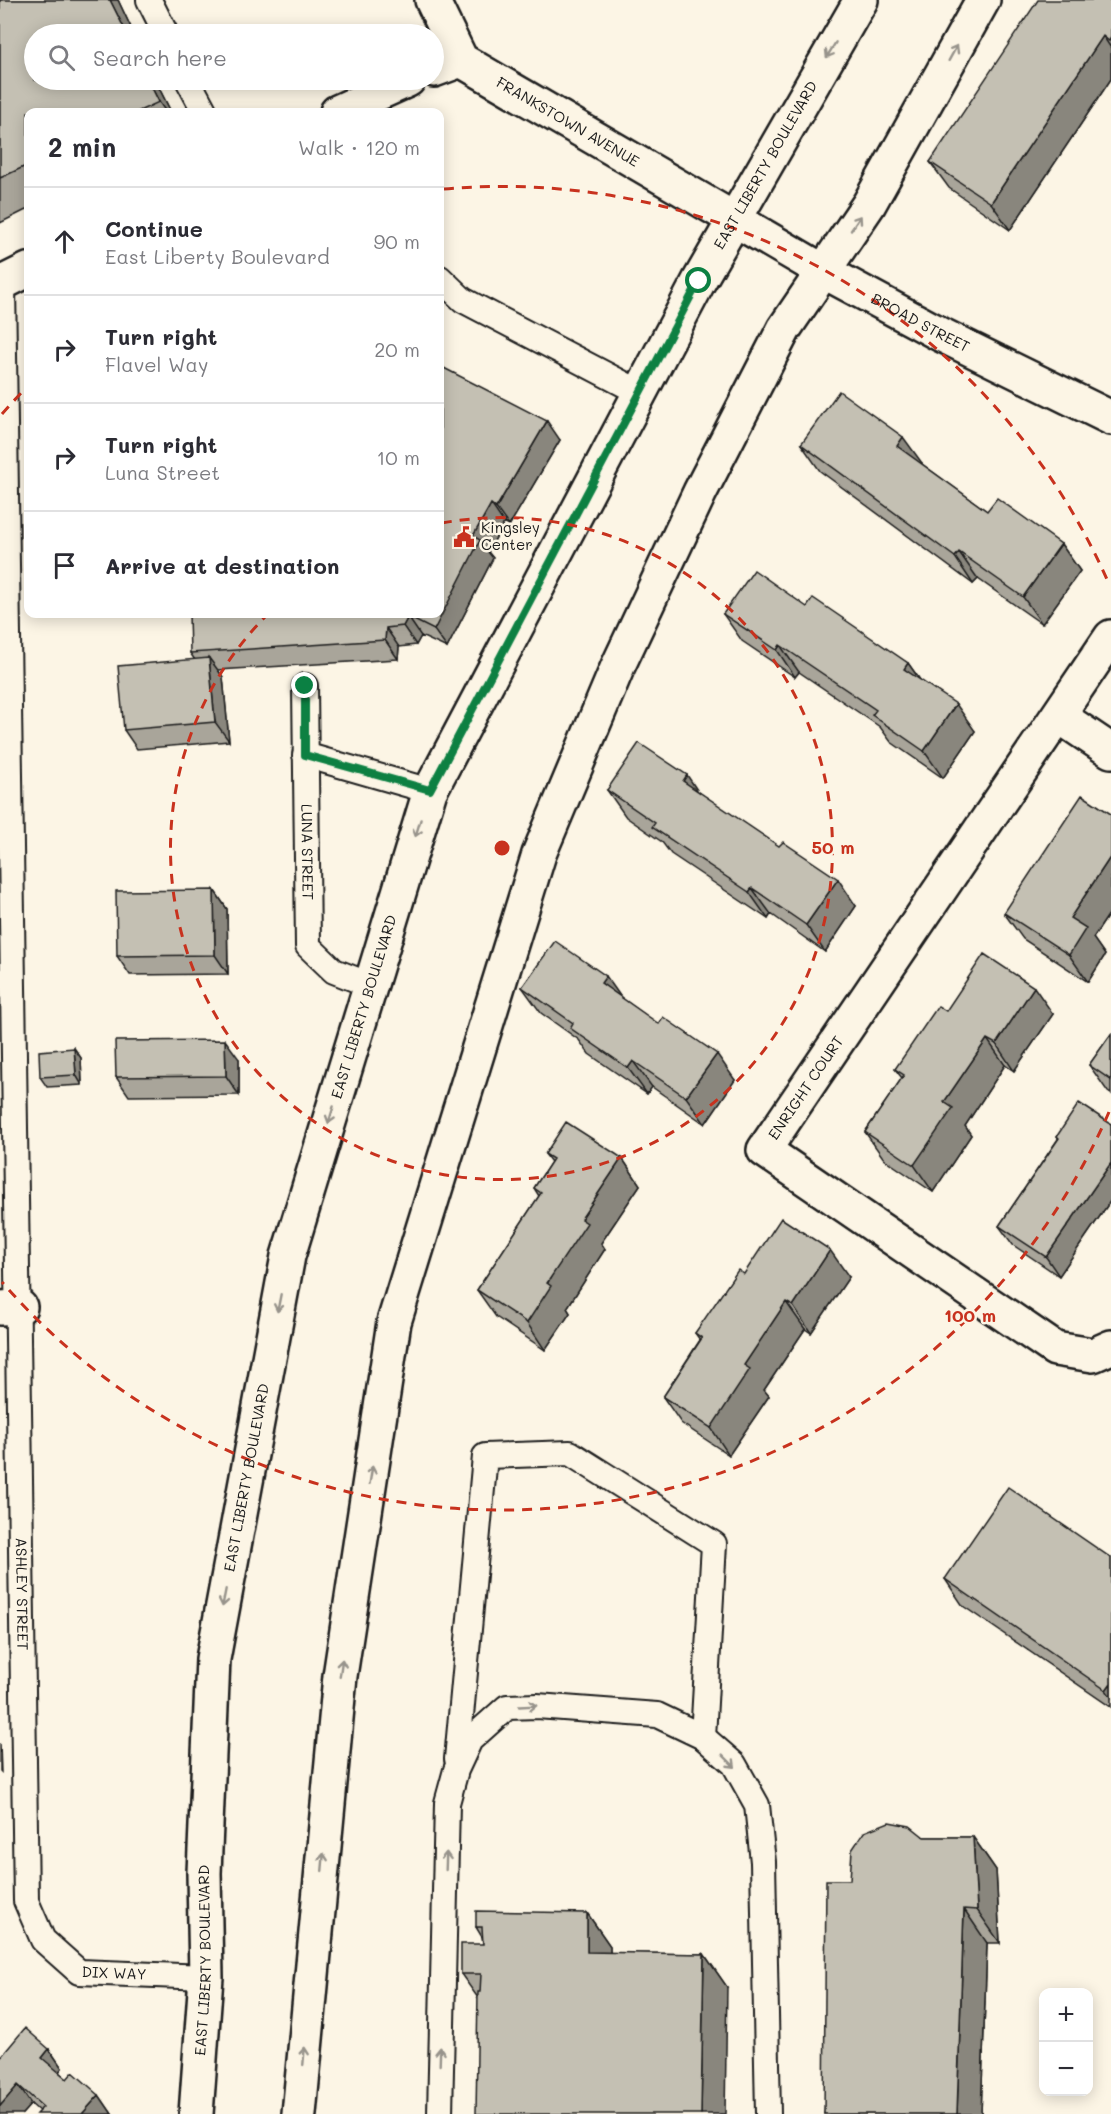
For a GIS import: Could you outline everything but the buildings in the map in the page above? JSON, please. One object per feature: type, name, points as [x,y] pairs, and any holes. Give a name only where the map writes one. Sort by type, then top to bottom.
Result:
[{"type":"main road","name":"FRANKSTOWN AVENUE","points":[[432,0],[438,24]]},
{"type":"main road","name":"EAST LIBERTY BOULEVARD","points":[[196,2114],[206,1977],[204,1873],[213,1659],[288,1257],[430,790],[639,392],[734,217],[861,0]]},
{"type":"main road","points":[[299,2114],[340,1676],[394,1322],[539,854],[618,666],[700,492],[784,329],[869,204],[982,0]]},
{"type":"main road","name":"FRANKSTOWN AVENUE","points":[[447,65],[734,217]]},
{"type":"main road","points":[[346,108],[386,90]]},
{"type":"main road","name":"BROAD STREET","points":[[734,217],[823,271],[942,335],[1110,416]]},
{"type":"main road","name":"ENRIGHT COURT","points":[[1111,637],[764,1150],[1055,1349],[1093,1355],[1111,1347]]},
{"type":"main road","points":[[1059,716],[1111,752]]},
{"type":"lane","points":[[149,0],[161,24]]},
{"type":"lane","points":[[193,90],[203,108]]},
{"type":"lane","points":[[10,1308],[11,279]]},
{"type":"lane","points":[[444,282],[463,300],[639,392]]},
{"type":"lane","name":"LUNA STREET","points":[[305,686],[308,946],[334,971],[370,985]]},
{"type":"lane","points":[[305,755],[430,790]]},
{"type":"lane","name":"ASHLEY STREET","points":[[10,1308],[26,1901]]},
{"type":"lane","points":[[456,1770],[485,1456],[570,1453],[714,1544],[702,1737]]},
{"type":"lane","points":[[440,2114],[447,1803],[456,1770],[470,1740],[507,1707],[537,1706],[657,1714],[702,1737],[734,1764],[756,1805],[763,1862],[768,2114]]},
{"type":"lane","name":"DIX WAY","points":[[26,1901],[43,1940],[79,1972],[206,1977]]},
{"type":"place","name":"Kingsley Center","points":[[464,537]]},
{"type":"route","points":[[305,686],[305,755],[430,790],[699,281]]}]
